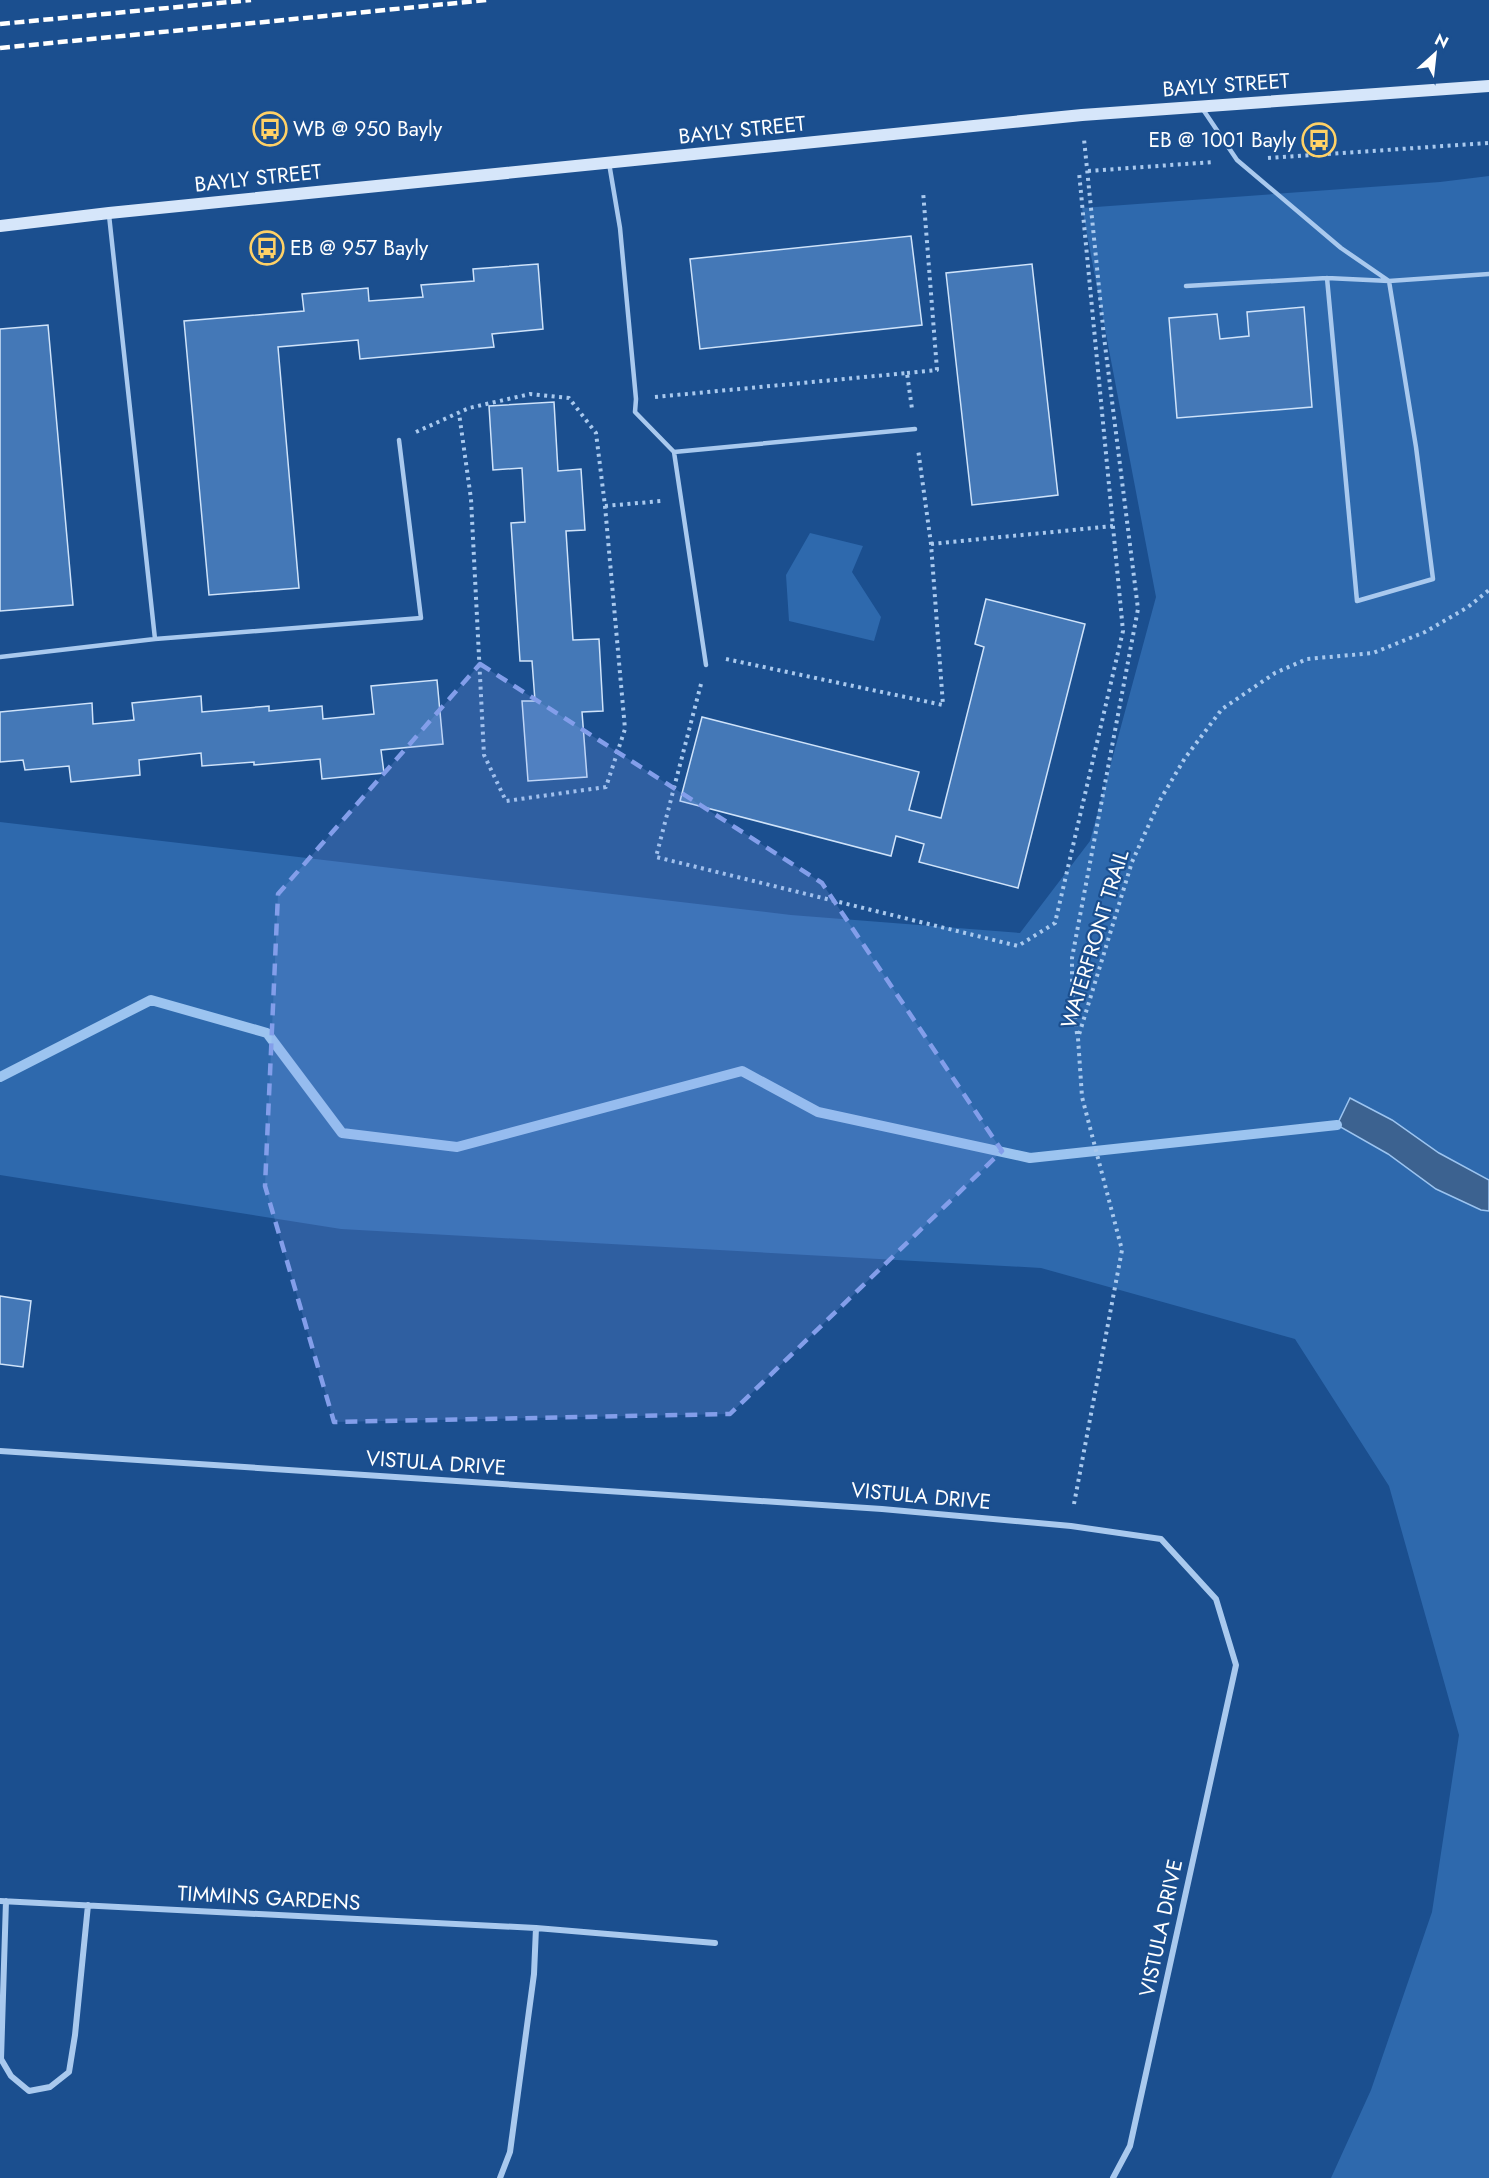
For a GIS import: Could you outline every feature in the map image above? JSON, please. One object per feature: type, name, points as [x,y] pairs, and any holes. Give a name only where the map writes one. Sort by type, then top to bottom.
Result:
[{"type":"main road","name":"BAYLY STREET","points":[[0,226],[109,213],[1082,115],[1489,86]]},
{"type":"street","name":"VISTULA DRIVE","points":[[0,1451],[882,1509],[1071,1526],[1161,1539],[1216,1599],[1236,1665],[1130,2146],[1113,2178]]},
{"type":"street","name":"TIMMINS GARDENS","points":[[3,1901],[536,1929],[715,1943]]},
{"type":"street","points":[[3,1901],[1,2059],[11,2076],[29,2091],[50,2087],[69,2072],[75,2035],[87,1905]]},
{"type":"street","points":[[500,2178],[510,2151],[534,1974],[536,1929]]},
{"type":"lane","points":[[1200,106],[1237,160],[1341,248],[1389,281],[1416,447],[1433,579],[1357,601],[1327,278]]},
{"type":"lane","points":[[609,163],[620,228],[636,399],[635,412],[674,452],[706,666]]},
{"type":"lane","points":[[109,213],[155,639]]},
{"type":"lane","points":[[1186,286],[1327,278],[1389,281],[1489,274]]},
{"type":"lane","points":[[674,452],[915,429]]},
{"type":"lane","points":[[0,657],[155,639],[422,618],[399,440]]},
{"type":"path","points":[[1078,1038],[1072,990],[1072,958],[1138,609],[1104,337],[1082,115]]},
{"type":"path","points":[[1088,171],[1489,143]]},
{"type":"path","points":[[907,373],[931,544],[943,705],[724,659],[706,666],[656,857],[1018,946],[1055,923],[1123,631],[1078,172]]},
{"type":"path","points":[[636,399],[937,370],[923,191]]},
{"type":"path","points":[[399,440],[469,408],[530,394],[569,398],[596,433],[605,506],[625,729],[606,787],[506,801],[484,755],[471,499],[459,413]]},
{"type":"path","points":[[605,506],[681,499]]},
{"type":"path","points":[[931,544],[1113,526]]},
{"type":"path","name":"WATERFRONT TRAIL","points":[[1071,1526],[1074,1499],[1122,1260],[1122,1250],[1082,1097],[1078,1038],[1132,862],[1160,800],[1185,758],[1222,709],[1275,673],[1307,659],[1373,653],[1425,632],[1468,607],[1489,590]]},
{"type":"highlighted area","points":[[480,664],[822,883],[1002,1151],[730,1414],[334,1422],[265,1186],[278,894]]},
{"type":"shaded area","points":[[1489,176],[1489,2178],[1331,2178],[1371,2090],[1432,1912],[1459,1735],[1389,1486],[1295,1339],[1041,1268],[341,1229],[0,1175],[0,822],[791,915],[1020,933],[1090,841],[1156,597],[1082,208],[1440,182]]},
{"type":"shaded area","points":[[810,533],[863,546],[852,572],[881,617],[874,641],[789,621],[786,575]]},
{"type":"shaded area","points":[[1350,1098],[1392,1120],[1439,1153],[1489,1180],[1489,1211],[1481,1210],[1436,1189],[1388,1154],[1337,1125]]},
{"type":"building","points":[[911,236],[922,325],[700,349],[690,259]]},
{"type":"building","points":[[538,264],[543,329],[492,334],[494,347],[360,359],[358,340],[278,347],[299,588],[209,595],[184,321],[304,311],[302,294],[368,288],[369,301],[423,297],[421,285],[474,281],[473,269]]},
{"type":"building","points":[[1032,264],[1058,495],[972,505],[946,273]]},
{"type":"building","points":[[1304,307],[1312,407],[1177,418],[1169,318],[1217,314],[1220,339],[1249,336],[1247,312]]},
{"type":"building","points":[[48,325],[73,605],[0,611],[0,329]]},
{"type":"building","points":[[554,402],[558,471],[581,469],[585,530],[566,531],[573,640],[599,639],[603,711],[582,712],[587,777],[528,781],[522,701],[535,701],[532,661],[520,661],[511,523],[525,522],[522,468],[493,470],[489,406]]},
{"type":"building","points":[[986,599],[1085,624],[1018,888],[919,862],[924,844],[896,836],[891,856],[680,801],[702,717],[919,772],[909,810],[941,818],[984,647],[975,644]]},
{"type":"building","points":[[437,680],[443,744],[381,750],[384,773],[322,779],[320,759],[254,765],[254,762],[202,766],[201,753],[139,760],[140,775],[71,782],[69,766],[25,770],[23,760],[0,762],[0,712],[92,703],[93,724],[134,720],[132,703],[201,696],[202,712],[269,706],[269,711],[322,706],[323,719],[374,714],[371,686]]},
{"type":"building","points":[[0,1296],[31,1301],[23,1367],[0,1364]]},
{"type":"waterway","points":[[0,1077],[151,1000],[267,1033],[342,1133],[457,1147],[742,1071],[818,1112],[1030,1158],[1337,1125]]},
{"type":"railway","points":[[0,24],[251,0]]},
{"type":"railway","points":[[0,48],[487,0]]},
{"type":"place","name":"WB @ 950 Bayly","points":[[270,129]]},
{"type":"place","name":"EB @ 1001 Bayly","points":[[1319,140]]},
{"type":"place","name":"EB @ 957 Bayly","points":[[267,248]]}]
